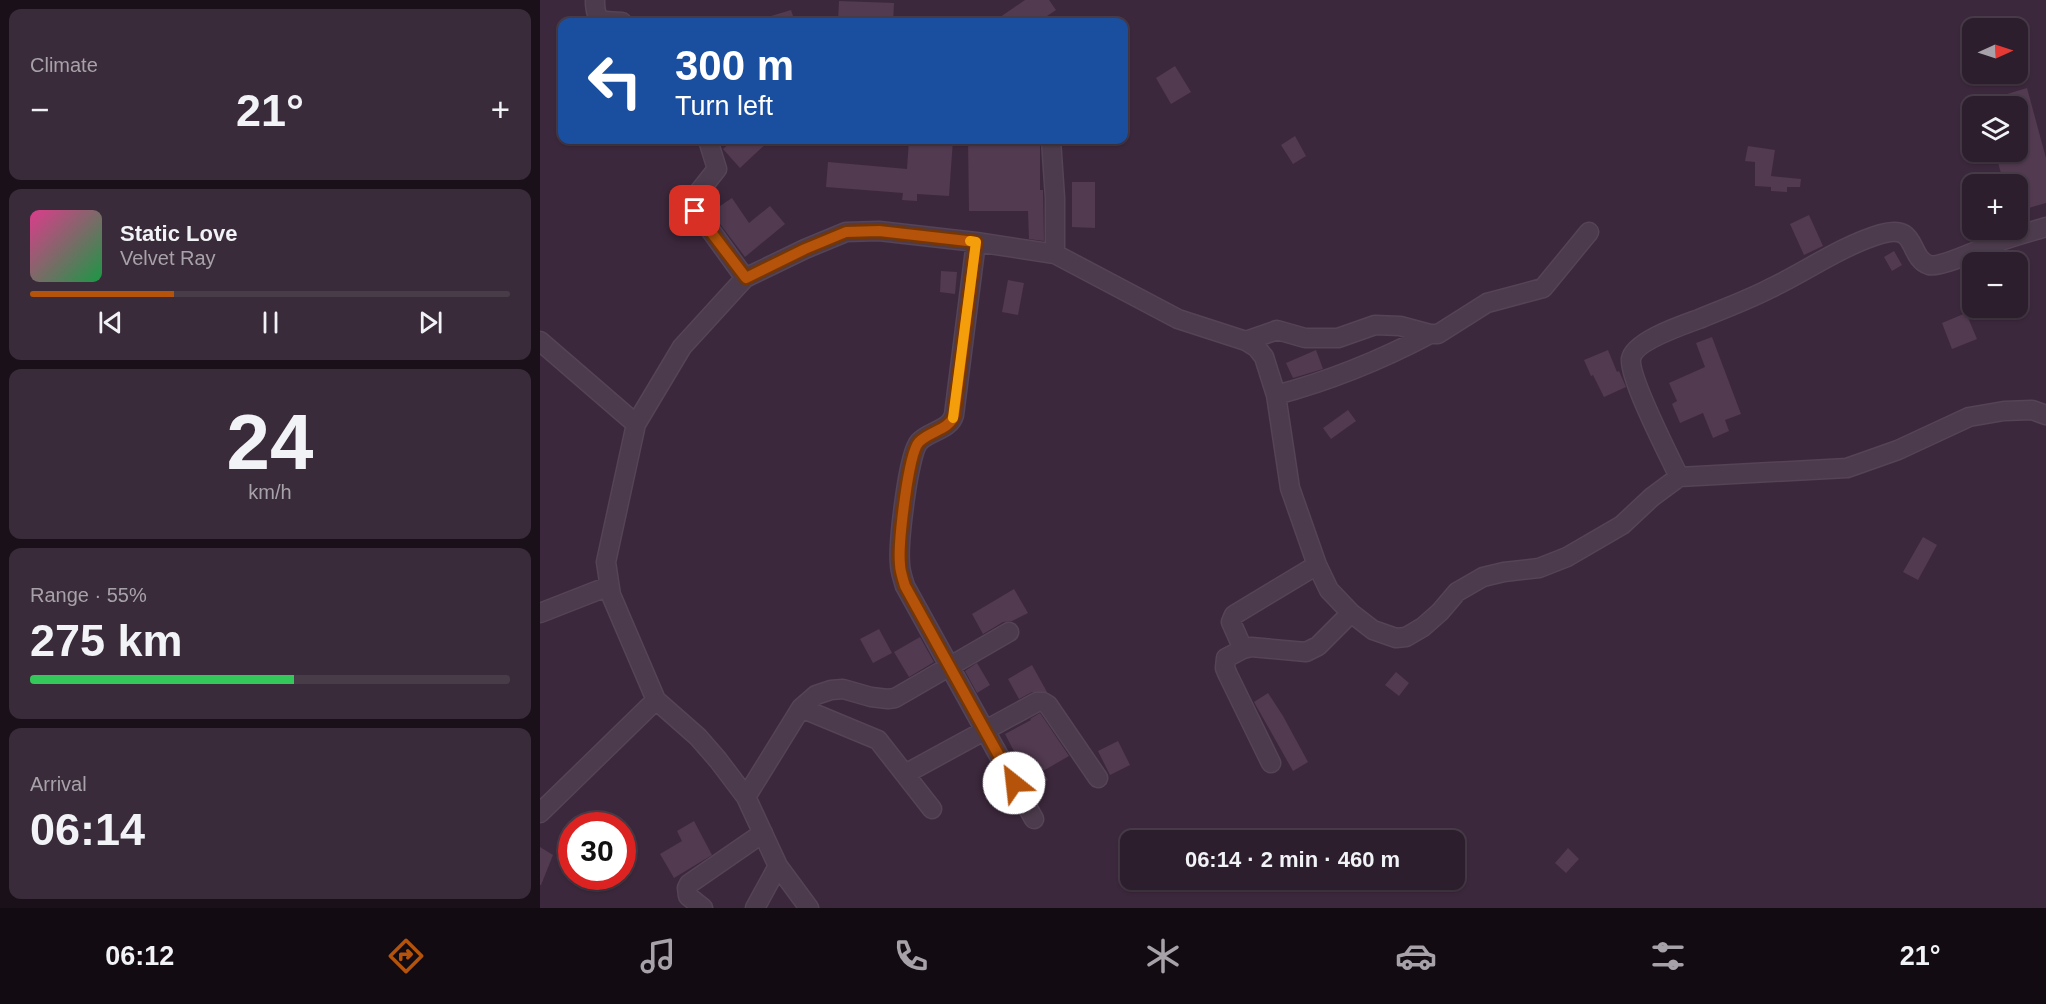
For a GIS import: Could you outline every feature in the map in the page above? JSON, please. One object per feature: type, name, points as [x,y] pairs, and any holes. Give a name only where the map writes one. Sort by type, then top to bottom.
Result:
[{"type":"street","points":[[595,0],[595,12],[598,18]]},
{"type":"street","points":[[709,144],[717,169],[694,198],[693,206],[746,278]]},
{"type":"street","points":[[1051,144],[1055,198],[1055,254]]},
{"type":"street","points":[[1679,477],[1637,386],[1631,359],[1637,348],[1664,334],[1772,288],[1822,259],[1881,234],[1896,232],[1907,236],[1922,259],[1929,264],[1940,264],[2046,227]]},
{"type":"street","points":[[809,908],[778,866],[746,797],[698,737],[656,700],[611,596],[606,562],[636,424],[682,347],[746,278],[846,232],[879,231],[1055,254],[1178,319],[1246,341],[1257,348],[1264,357],[1276,395],[1290,488],[1317,565],[1329,590],[1351,613],[1373,630],[1396,638],[1406,637],[1423,627],[1457,592],[1483,577],[1539,568],[1567,557],[1622,525],[1652,497],[1679,477],[1847,468],[1898,450],[1969,417],[2004,411],[2032,410],[2046,415]]},
{"type":"street","points":[[1276,395],[1305,387],[1393,354],[1430,334],[1446,330],[1487,303],[1543,288],[1589,232]]},
{"type":"street","points":[[976,242],[954,415],[950,423],[920,441],[914,450],[908,470],[900,563],[905,586],[1034,819]]},
{"type":"street","points":[[1246,341],[1277,330],[1296,337],[1338,338],[1375,325],[1400,326],[1430,334]]},
{"type":"street","points":[[540,341],[636,424]]},
{"type":"street","points":[[1243,649],[1231,622],[1234,615],[1317,565]]},
{"type":"street","points":[[540,613],[609,586]]},
{"type":"street","points":[[1271,763],[1225,668],[1227,658],[1251,647],[1306,652],[1318,646],[1351,613]]},
{"type":"street","points":[[746,797],[801,708],[816,695],[843,689],[871,697],[896,698],[1009,632]]},
{"type":"street","points":[[543,804],[656,700]]},
{"type":"street","points":[[905,774],[1037,702],[1043,702],[1048,705],[1098,778]]},
{"type":"street","points":[[801,708],[878,740],[932,809]]},
{"type":"street","points":[[703,908],[688,896],[689,884],[763,833]]},
{"type":"street","points":[[755,908],[778,866]]},
{"type":"building","points":[[1025,0],[1049,0],[1056,10],[1044,18],[999,18]]},
{"type":"building","points":[[839,1],[894,3],[893,18],[838,18]]},
{"type":"building","points":[[791,10],[794,18],[765,18]]},
{"type":"building","points":[[1175,66],[1191,92],[1171,104],[1156,78]]},
{"type":"building","points":[[2027,88],[2046,158],[2046,203],[2028,208],[2028,174],[2001,174],[1998,162],[2028,162],[2028,96],[2001,96]]},
{"type":"building","points":[[1295,136],[1306,156],[1293,164],[1281,145]]},
{"type":"building","points":[[729,144],[766,144],[740,168],[723,149]]},
{"type":"building","points":[[909,144],[953,144],[949,196],[917,194],[917,201],[902,200],[903,193],[826,187],[828,162],[907,169]]},
{"type":"building","points":[[968,144],[1040,144],[1040,190],[1043,190],[1044,241],[1029,239],[1028,211],[969,211]]},
{"type":"building","points":[[1748,146],[1775,150],[1771,176],[1801,179],[1800,187],[1787,187],[1787,192],[1771,191],[1771,187],[1755,186],[1755,162],[1745,161]]},
{"type":"building","points":[[1072,182],[1095,182],[1095,228],[1072,227]]},
{"type":"building","points":[[732,198],[749,223],[770,206],[785,224],[745,257],[711,212]]},
{"type":"building","points":[[1809,215],[1823,246],[1804,255],[1790,224]]},
{"type":"building","points":[[1894,251],[1902,265],[1892,271],[1884,257]]},
{"type":"building","points":[[941,271],[957,272],[955,294],[940,292]]},
{"type":"building","points":[[1008,280],[1024,283],[1018,315],[1002,312]]},
{"type":"building","points":[[1962,315],[1962,318],[1968,318],[1977,339],[1952,349],[1942,323]]},
{"type":"building","points":[[1712,337],[1741,414],[1725,420],[1729,431],[1713,438],[1703,413],[1680,423],[1672,404],[1677,401],[1669,383],[1705,367],[1696,343]]},
{"type":"building","points":[[1316,350],[1323,369],[1293,378],[1286,363]]},
{"type":"building","points":[[1608,350],[1626,387],[1604,397],[1584,360]]},
{"type":"building","points":[[1348,410],[1356,421],[1331,439],[1323,428]]},
{"type":"building","points":[[1923,537],[1937,545],[1918,580],[1903,572]]},
{"type":"building","points":[[1014,589],[1028,613],[1012,621],[1003,622],[983,634],[972,614]]},
{"type":"building","points":[[879,629],[892,653],[873,663],[860,639]]},
{"type":"building","points":[[920,637],[934,662],[909,677],[894,652]]},
{"type":"building","points":[[977,663],[990,685],[977,693],[965,671]]},
{"type":"building","points":[[1032,665],[1047,692],[1032,692],[1019,699],[1008,679]]},
{"type":"building","points":[[1396,672],[1409,683],[1399,696],[1385,685]]},
{"type":"building","points":[[1268,693],[1308,762],[1293,771],[1254,702]]},
{"type":"building","points":[[1040,713],[1069,756],[1043,771],[1048,780],[1033,788],[1005,734]]},
{"type":"building","points":[[1118,741],[1130,765],[1110,775],[1098,751]]},
{"type":"building","points":[[694,821],[712,855],[674,878],[660,854],[682,841],[677,831]]},
{"type":"building","points":[[540,847],[553,855],[541,885],[540,885]]},
{"type":"building","points":[[1568,848],[1579,859],[1566,873],[1555,863]]},
{"type":"slow traffic","points":[[953,418],[976,242],[970,241]]},
{"type":"route","points":[[695,211],[746,278],[846,232],[879,231],[976,242],[953,420],[920,441],[914,450],[908,470],[900,563],[905,586],[1014,783]]}]
